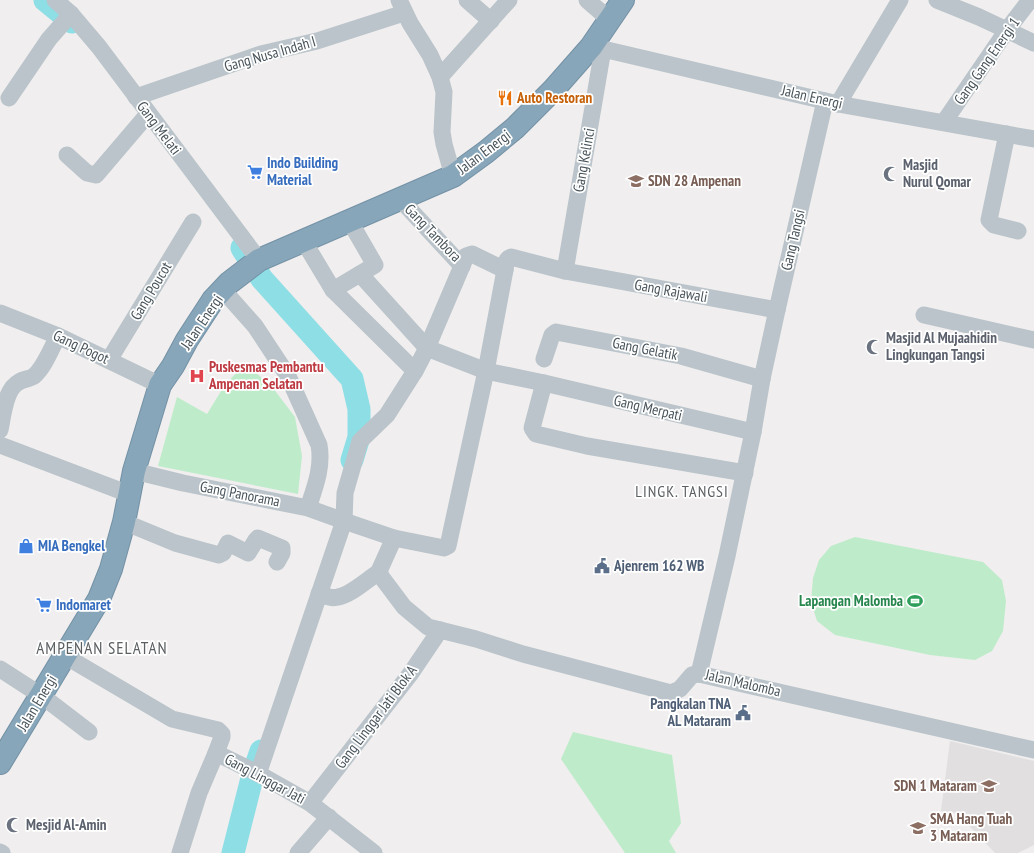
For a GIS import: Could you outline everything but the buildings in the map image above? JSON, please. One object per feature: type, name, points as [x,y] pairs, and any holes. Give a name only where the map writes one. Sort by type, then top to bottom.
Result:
[{"type":"highway","name":"Jalan Energi","points":[[0,763],[42,696],[99,599],[111,569],[124,522],[134,471],[160,385],[214,300],[224,290],[229,282],[252,265],[303,240],[400,200],[453,176],[486,152],[515,128],[598,46],[610,20],[623,0]]},
{"type":"street","name":"Gang Melati","points":[[55,0],[66,19],[99,47],[136,97],[252,265]]},
{"type":"street","points":[[467,0],[491,21]]},
{"type":"street","points":[[440,77],[509,0]]},
{"type":"street","points":[[587,0],[610,20]]},
{"type":"street","name":"Gang Tangsi","points":[[762,379],[777,310],[832,102],[900,0]]},
{"type":"street","points":[[937,0],[979,17],[1034,44]]},
{"type":"street","name":"Gang Gang Energi 1","points":[[944,122],[1007,30],[1030,0]]},
{"type":"street","points":[[402,6],[430,55],[440,77],[444,92],[442,132],[453,176]]},
{"type":"street","name":"Gang Nusa Indah I","points":[[136,97],[261,54],[317,41],[402,6]]},
{"type":"street","points":[[9,98],[49,39],[66,19]]},
{"type":"street","name":"Jalan Energi","points":[[598,46],[832,102],[1034,139]]},
{"type":"street","name":"Gang Kelinci","points":[[565,271],[598,46]]},
{"type":"street","points":[[67,155],[87,173],[96,176],[147,115]]},
{"type":"street","points":[[1008,134],[989,220],[994,225],[1018,232]]},
{"type":"street","name":"Gang Tambora","points":[[400,200],[462,266],[466,256],[472,254],[505,270]]},
{"type":"street","points":[[333,290],[374,266],[375,263],[349,220]]},
{"type":"street","name":"Gang Poucot","points":[[109,360],[193,222]]},
{"type":"street","points":[[303,240],[333,290],[415,371]]},
{"type":"street","name":"Gang Rajawali","points":[[505,270],[507,260],[510,257],[565,271],[777,310]]},
{"type":"street","points":[[255,772],[319,594],[360,441],[387,414],[415,371],[427,348],[462,266]]},
{"type":"street","points":[[486,371],[505,270]]},
{"type":"street","points":[[360,274],[427,348]]},
{"type":"street","points":[[224,290],[254,326],[288,376],[319,445],[321,454],[320,470],[308,508]]},
{"type":"street","name":"Gang Pogot","points":[[0,313],[58,336],[160,385]]},
{"type":"street","points":[[924,315],[1034,340]]},
{"type":"street","name":"Gang Gelatik","points":[[544,359],[552,335],[556,332],[681,356],[762,379]]},
{"type":"street","points":[[0,430],[4,409],[13,387],[19,382],[34,376],[43,365],[58,336]]},
{"type":"street","name":"Gang Merpati","points":[[427,348],[486,371],[544,383],[753,432]]},
{"type":"street","name":"Gang Panorama","points":[[134,471],[183,483],[308,508],[338,520],[394,538],[444,548],[448,546],[486,371]]},
{"type":"street","name":"Jalan Malomba","points":[[762,379],[753,432],[727,556],[699,674],[1034,750]]},
{"type":"street","points":[[544,383],[532,428],[536,434],[587,446],[744,473]]},
{"type":"street","points":[[0,445],[130,494]]},
{"type":"street","points":[[124,522],[175,544],[219,555],[223,553],[228,543],[248,553],[258,538],[282,548],[282,554],[277,562]]},
{"type":"street","points":[[319,594],[338,598],[345,595],[379,572],[394,538]]},
{"type":"street","points":[[379,572],[409,611],[428,627],[671,693],[680,689],[692,675],[699,674]]},
{"type":"street","name":"Gang Linggar Jati Blok A","points":[[310,803],[411,673],[440,630]]},
{"type":"street","name":"Gang Linggar Jati","points":[[65,656],[172,719],[218,730],[222,734],[222,737],[216,753],[255,772],[310,803],[374,853]]},
{"type":"street","points":[[0,669],[42,696],[90,732]]},
{"type":"street","points":[[180,853],[199,793],[216,753]]},
{"type":"street","points":[[298,853],[329,817]]},
{"type":"shaded area","name":"SDN 1 Mataram","points":[[950,741],[1034,761],[1034,845],[1018,853],[995,853],[957,813],[941,811]]},
{"type":"green space","points":[[246,364],[273,388],[295,417],[302,456],[298,494],[158,466],[177,397],[207,414],[226,383]]},
{"type":"green space","points":[[855,537],[983,562],[1002,580],[1006,601],[1003,631],[992,651],[975,660],[930,655],[835,635],[817,621],[811,602],[813,578],[819,560],[831,546]]},
{"type":"green space","points":[[573,732],[672,755],[681,823],[669,841],[676,853],[625,853],[561,759]]},
{"type":"waterway","points":[[45,0],[72,22]]},
{"type":"waterway","points":[[242,248],[262,279],[352,379],[359,409],[359,437],[352,460]]},
{"type":"waterway","points":[[233,853],[253,774],[261,751]]},
{"type":"place","name":"Auto Restoran","points":[[505,98]]},
{"type":"place","name":"Indo Building Material","points":[[255,172]]},
{"type":"place","name":"Masjid Nurul Qomar","points":[[891,174]]},
{"type":"place","name":"SDN 28 Ampenan","points":[[636,181]]},
{"type":"place","name":"Masjid Al Mujaahidin Lingkungan Tangsi","points":[[874,347]]},
{"type":"place","name":"Puskesmas Pembantu Ampenan Selatan","points":[[197,376]]},
{"type":"place","name":"MIA Bengkel","points":[[26,546]]},
{"type":"place","name":"Ajenrem 162 WB","points":[[602,566]]},
{"type":"place","name":"Lapangan Malomba","points":[[915,601]]},
{"type":"place","name":"Indomaret","points":[[44,605]]},
{"type":"place","name":"Pangkalan TNA AL Mataram","points":[[743,713]]},
{"type":"place","name":"SDN 1 Mataram","points":[[989,786]]},
{"type":"place","name":"Mesjid Al-Amin","points":[[14,825]]},
{"type":"place","name":"SMA Hang Tuah 3 Mataram","points":[[918,828]]},
{"type":"district","name":"LINGK. TANGSI","points":[[682,491]]},
{"type":"district","name":"AMPENAN SELATAN","points":[[102,648]]}]
